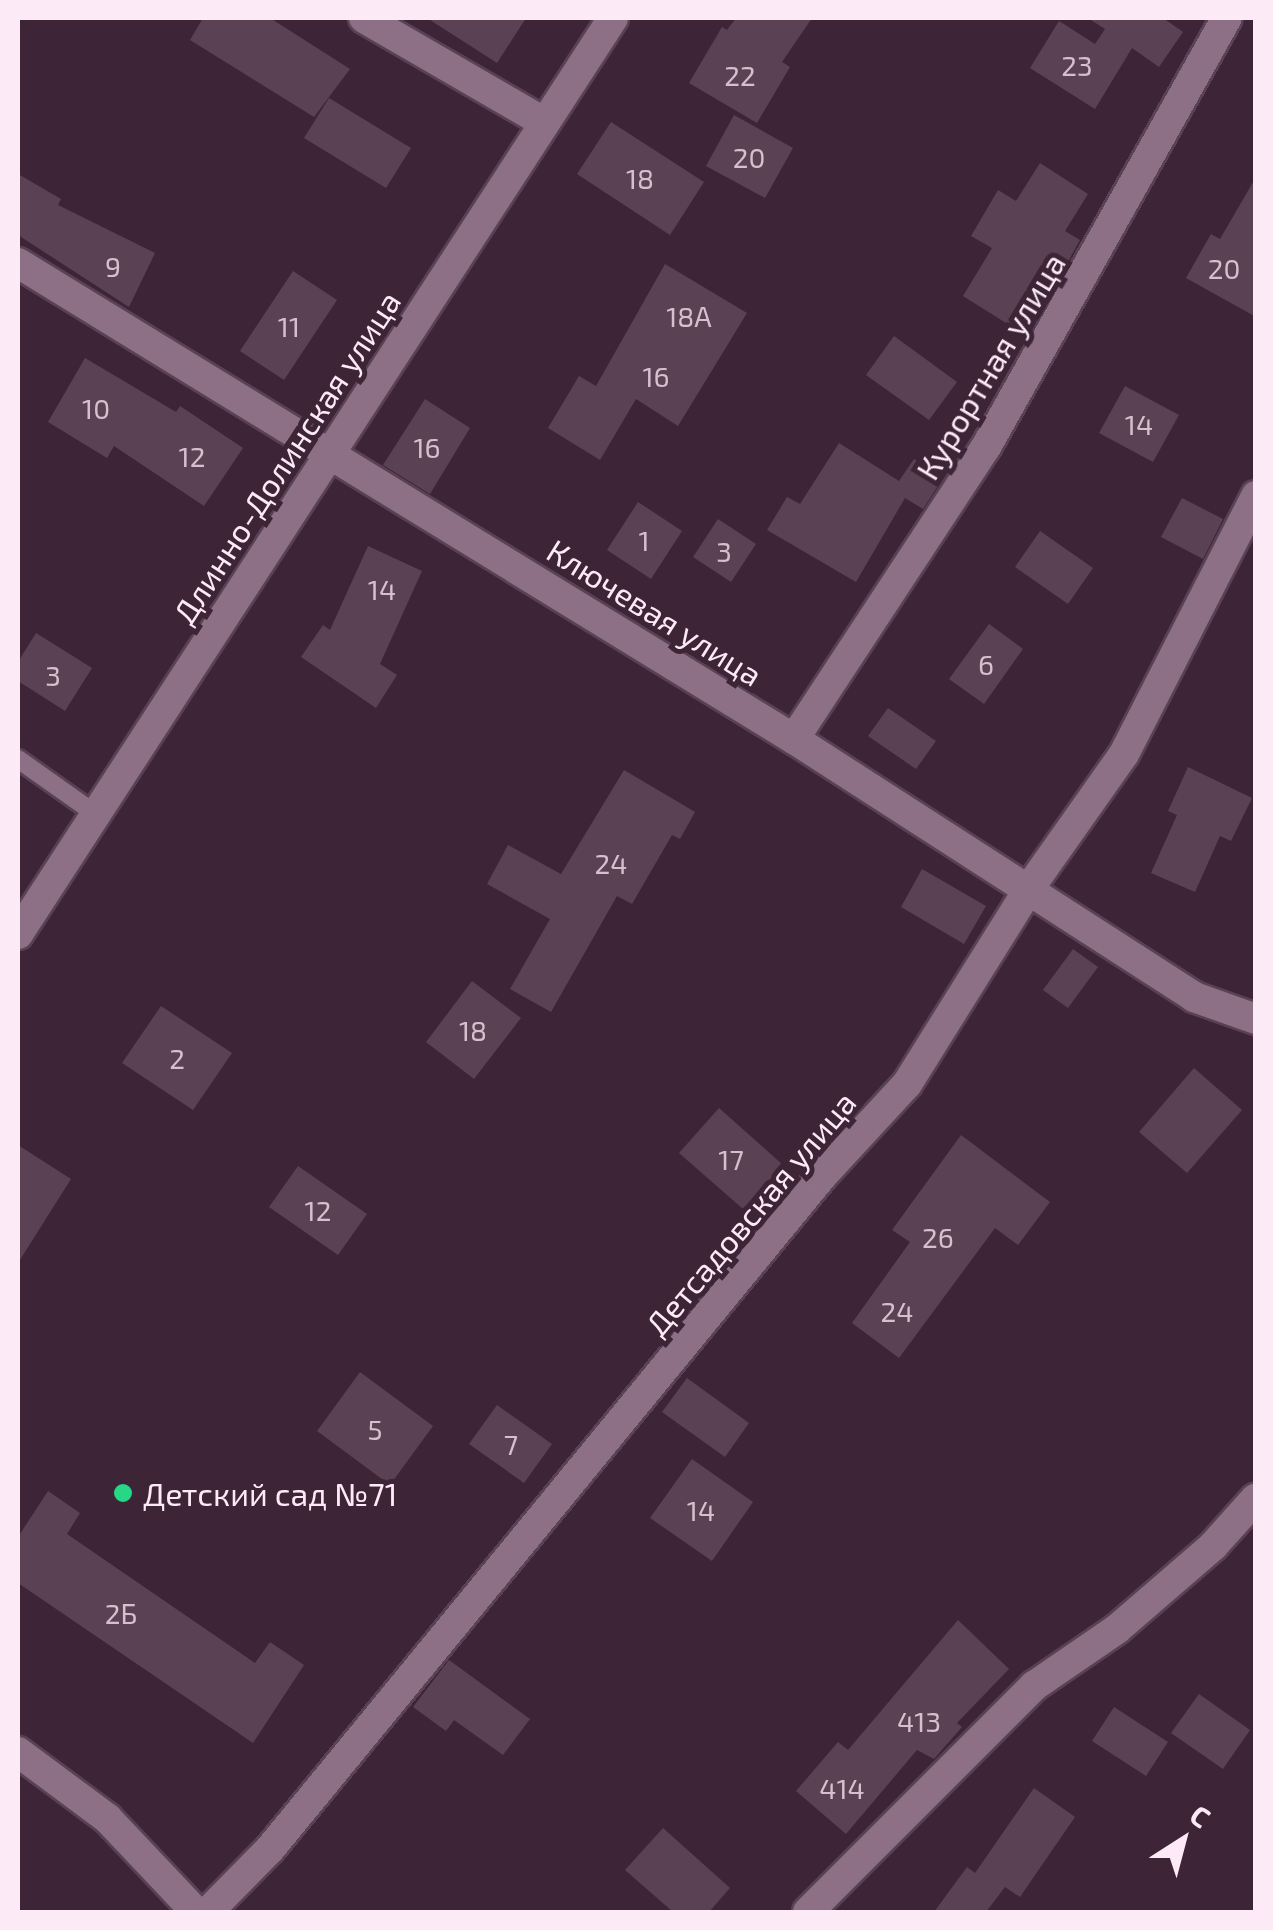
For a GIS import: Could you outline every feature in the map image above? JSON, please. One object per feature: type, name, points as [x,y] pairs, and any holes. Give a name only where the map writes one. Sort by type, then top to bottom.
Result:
[{"type":"street","points":[[364,18],[546,123]]},
{"type":"street","name":"Длинно-Долинская улица","points":[[18,934],[613,18]]},
{"type":"street","name":"Курортная улица","points":[[794,739],[986,447],[1227,18]]},
{"type":"street","name":"Ключевая улица","points":[[18,263],[794,739],[1194,997],[1256,1019]]},
{"type":"street","name":"Детсадовская улица","points":[[208,1912],[270,1850],[822,1176],[907,1084],[1028,890],[1124,754],[1256,496]]},
{"type":"street","points":[[808,1912],[1034,1686],[1117,1630],[1213,1546],[1256,1498]]},
{"type":"street","points":[[18,1752],[107,1818],[196,1912]]},
{"type":"lane","points":[[18,759],[97,816]]},
{"type":"building","points":[[203,18],[270,18],[350,69],[314,117],[190,40]]},
{"type":"building","points":[[427,18],[526,18],[497,63]]},
{"type":"building","points":[[736,18],[812,18],[782,62],[790,67],[757,123],[689,83],[722,27],[727,30]]},
{"type":"building","points":[[1088,18],[1163,18],[1183,32],[1159,67],[1132,48],[1095,109],[1030,68],[1059,21],[1095,44],[1105,29]]},
{"type":"building","points":[[329,98],[411,148],[386,188],[304,138]]},
{"type":"building","points":[[734,115],[793,148],[765,198],[706,166]]},
{"type":"building","points":[[611,122],[704,182],[670,235],[577,174]]},
{"type":"building","points":[[1040,163],[1088,194],[1065,231],[1080,240],[1027,336],[963,296],[992,248],[971,236],[998,190],[1016,201]]},
{"type":"building","points":[[18,174],[61,199],[58,205],[155,253],[129,307],[18,235]]},
{"type":"building","points":[[1256,177],[1256,317],[1186,278],[1211,234],[1220,239]]},
{"type":"building","points":[[665,264],[747,313],[678,426],[636,399],[600,460],[548,428],[579,376],[596,386]]},
{"type":"building","points":[[293,271],[337,300],[284,380],[240,351]]},
{"type":"building","points":[[894,336],[957,382],[929,420],[866,375]]},
{"type":"building","points":[[85,358],[176,412],[180,406],[243,448],[204,506],[114,446],[107,458],[48,422]]},
{"type":"building","points":[[1125,386],[1179,415],[1153,462],[1099,433]]},
{"type":"building","points":[[425,399],[470,428],[430,494],[383,465]]},
{"type":"building","points":[[839,443],[899,481],[914,459],[943,478],[923,509],[905,498],[856,582],[767,530],[787,497],[800,504]]},
{"type":"building","points":[[1182,498],[1223,519],[1203,559],[1161,537]]},
{"type":"building","points":[[638,502],[682,531],[651,579],[607,550]]},
{"type":"building","points":[[718,519],[756,544],[731,582],[693,557]]},
{"type":"building","points":[[1040,531],[1093,568],[1068,604],[1015,567]]},
{"type":"building","points":[[368,546],[422,571],[380,664],[397,675],[376,708],[301,657],[323,625],[330,630]]},
{"type":"building","points":[[989,624],[1023,649],[984,704],[949,679]]},
{"type":"building","points":[[36,633],[92,668],[65,711],[18,681],[18,662]]},
{"type":"building","points":[[888,708],[936,741],[916,769],[868,736]]},
{"type":"building","points":[[1188,767],[1252,798],[1231,841],[1220,836],[1195,892],[1151,873],[1177,815],[1168,811]]},
{"type":"building","points":[[624,770],[695,812],[680,839],[672,835],[632,904],[617,896],[551,1012],[510,989],[550,919],[487,884],[508,845],[561,874]]},
{"type":"building","points":[[922,869],[986,906],[964,944],[901,907]]},
{"type":"building","points":[[1073,949],[1098,967],[1068,1008],[1043,990]]},
{"type":"building","points":[[472,981],[521,1018],[474,1079],[426,1042]]},
{"type":"building","points":[[161,1006],[232,1053],[193,1110],[122,1063]]},
{"type":"building","points":[[1194,1068],[1242,1110],[1187,1173],[1139,1132]]},
{"type":"building","points":[[719,1108],[783,1165],[743,1209],[679,1153]]},
{"type":"building","points":[[961,1135],[1050,1202],[1018,1245],[995,1228],[899,1358],[852,1323],[910,1242],[892,1230]]},
{"type":"building","points":[[18,1145],[71,1179],[18,1263]]},
{"type":"building","points":[[298,1166],[367,1214],[338,1255],[269,1207]]},
{"type":"building","points":[[360,1372],[433,1426],[390,1485],[317,1431]]},
{"type":"building","points":[[687,1378],[749,1423],[725,1457],[662,1412]]},
{"type":"building","points":[[497,1405],[552,1444],[524,1483],[469,1444]]},
{"type":"building","points":[[692,1459],[753,1502],[712,1561],[650,1518]]},
{"type":"building","name":"Детский сад №71","points":[[48,1491],[80,1513],[67,1534],[255,1663],[270,1642],[304,1665],[253,1743],[18,1583],[18,1537]]},
{"type":"building","points":[[958,1620],[1009,1669],[957,1723],[962,1727],[934,1759],[917,1750],[846,1834],[796,1791],[838,1742],[848,1750]]},
{"type":"building","points":[[449,1660],[530,1719],[503,1755],[454,1720],[446,1731],[413,1707]]},
{"type":"building","points":[[1199,1694],[1250,1730],[1223,1769],[1171,1733]]},
{"type":"building","points":[[1114,1707],[1168,1742],[1146,1776],[1092,1741]]},
{"type":"building","points":[[1034,1788],[1075,1817],[1020,1897],[1005,1887],[986,1912],[934,1912],[967,1867],[975,1873]]},
{"type":"building","points":[[663,1828],[730,1888],[709,1912],[673,1912],[625,1870]]},
{"type":"place","name":"Детский сад №71","points":[[123,1493]]}]
